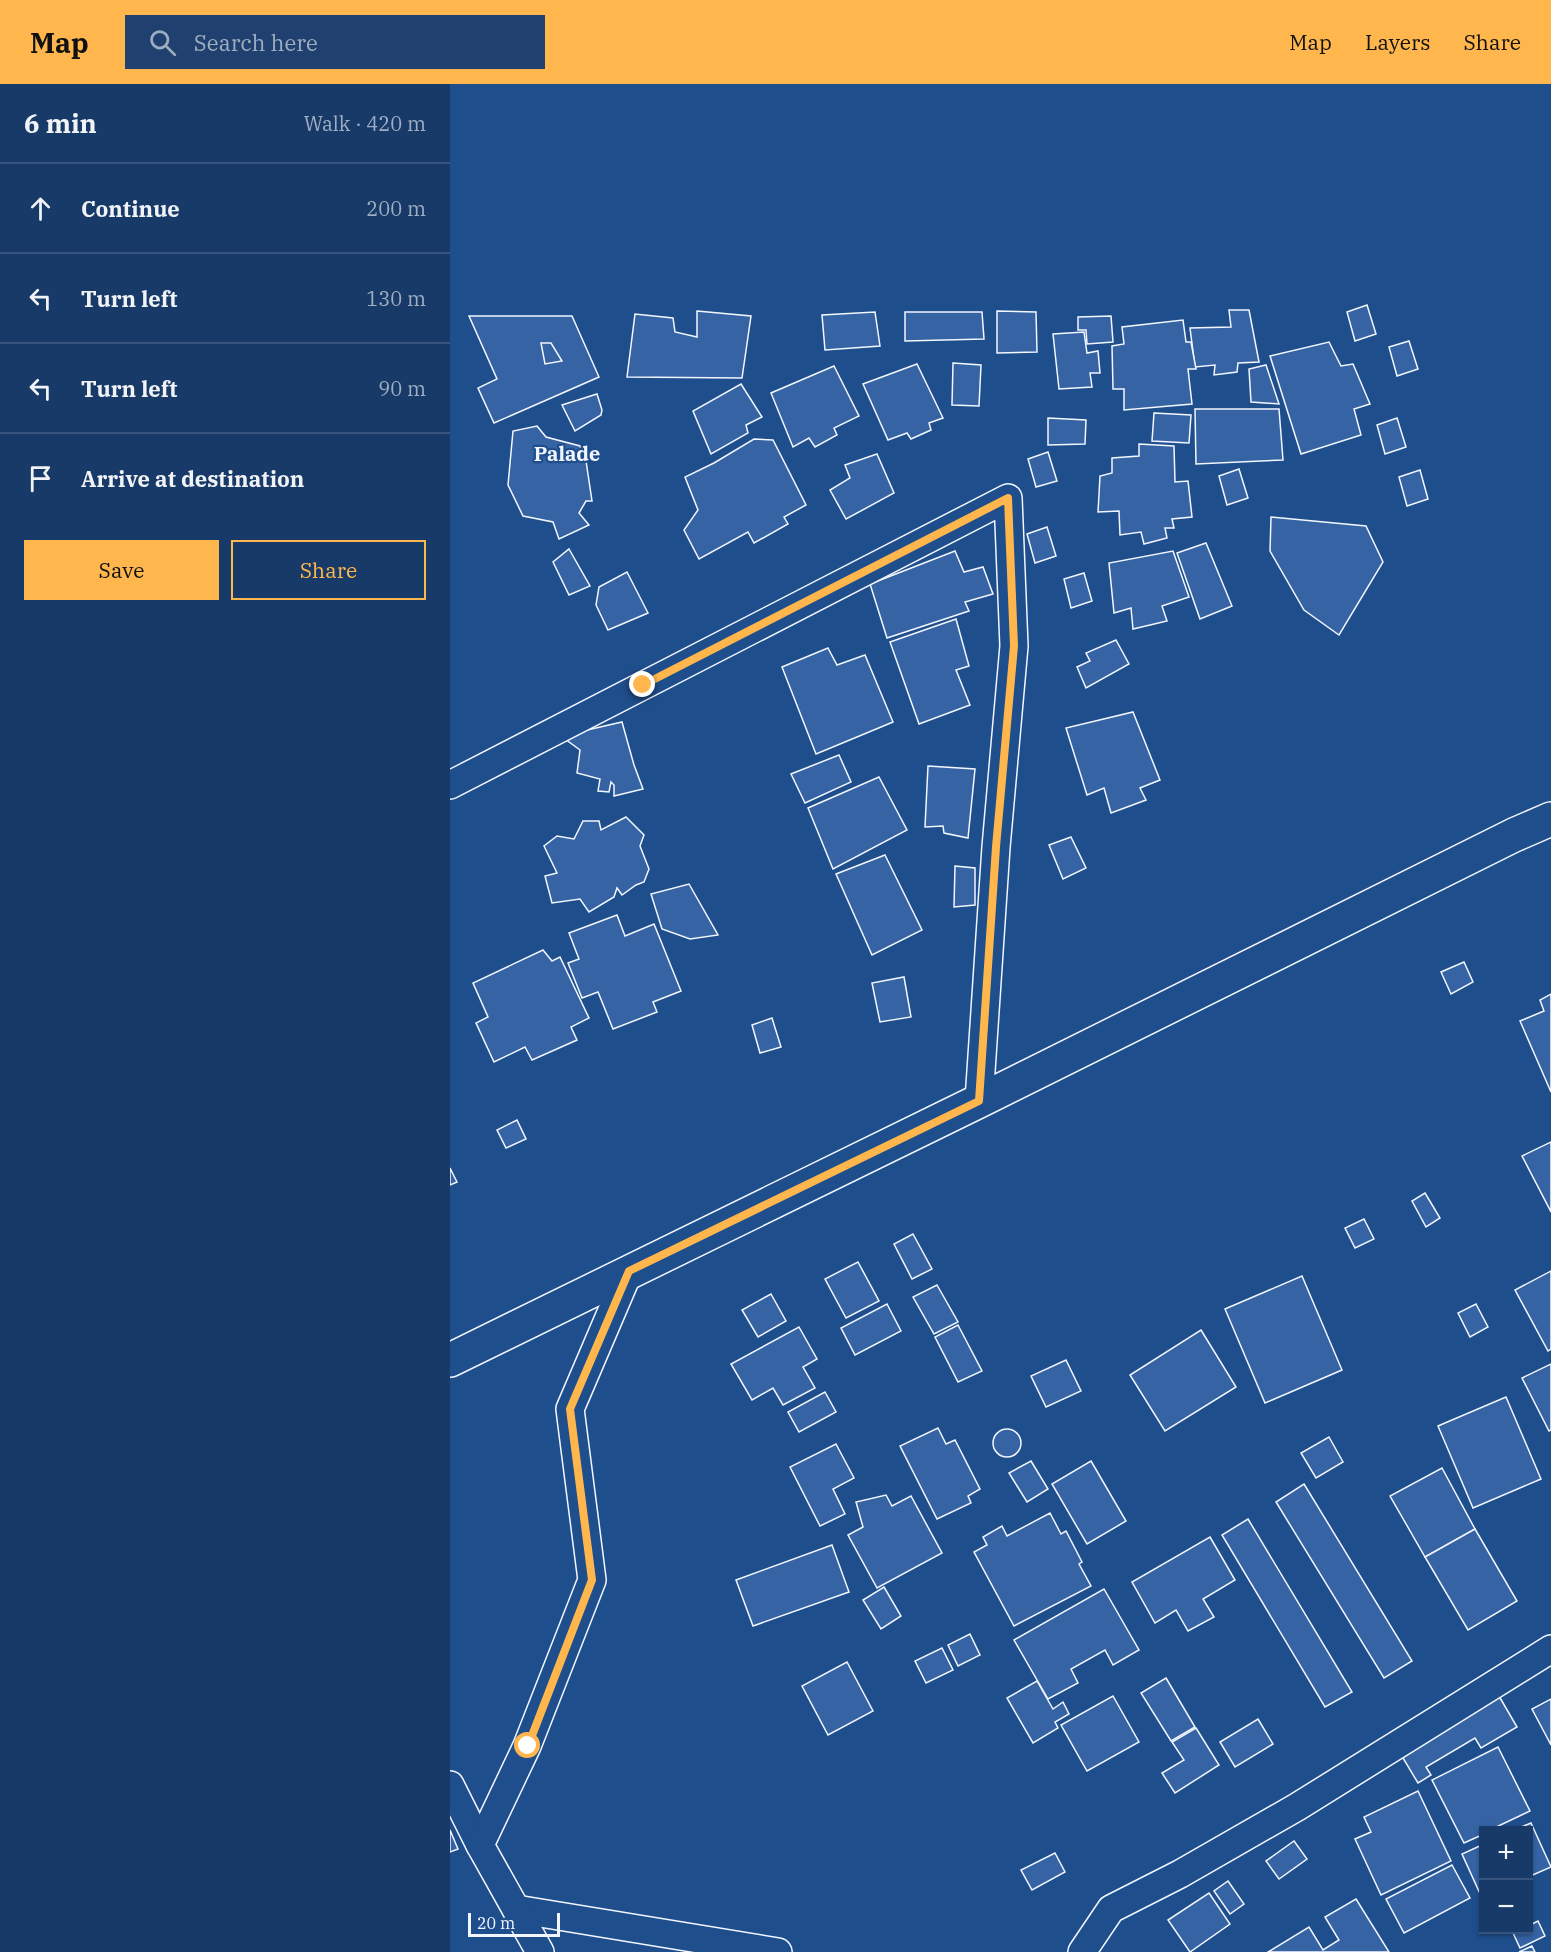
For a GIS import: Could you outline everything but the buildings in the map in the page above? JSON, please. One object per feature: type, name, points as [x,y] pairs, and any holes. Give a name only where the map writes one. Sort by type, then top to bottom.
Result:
[{"type":"main road","points":[[450,1360],[979,1101],[1514,835],[1551,819]]},
{"type":"street","points":[[450,785],[1008,498],[1014,646],[996,847],[979,1101]]},
{"type":"street","points":[[480,1845],[528,1746],[592,1580],[570,1409],[629,1271]]},
{"type":"street","points":[[1082,1952],[1111,1909],[1180,1874],[1297,1807],[1551,1649]]},
{"type":"street","points":[[450,1785],[480,1845],[540,1952]]},
{"type":"street","points":[[516,1909],[778,1952]]},
{"type":"district","name":"Palade","points":[[567,454]]},
{"type":"route","points":[[528,1746],[592,1580],[570,1409],[629,1271],[979,1101],[996,847],[1014,646],[1008,498],[643,685]]}]
